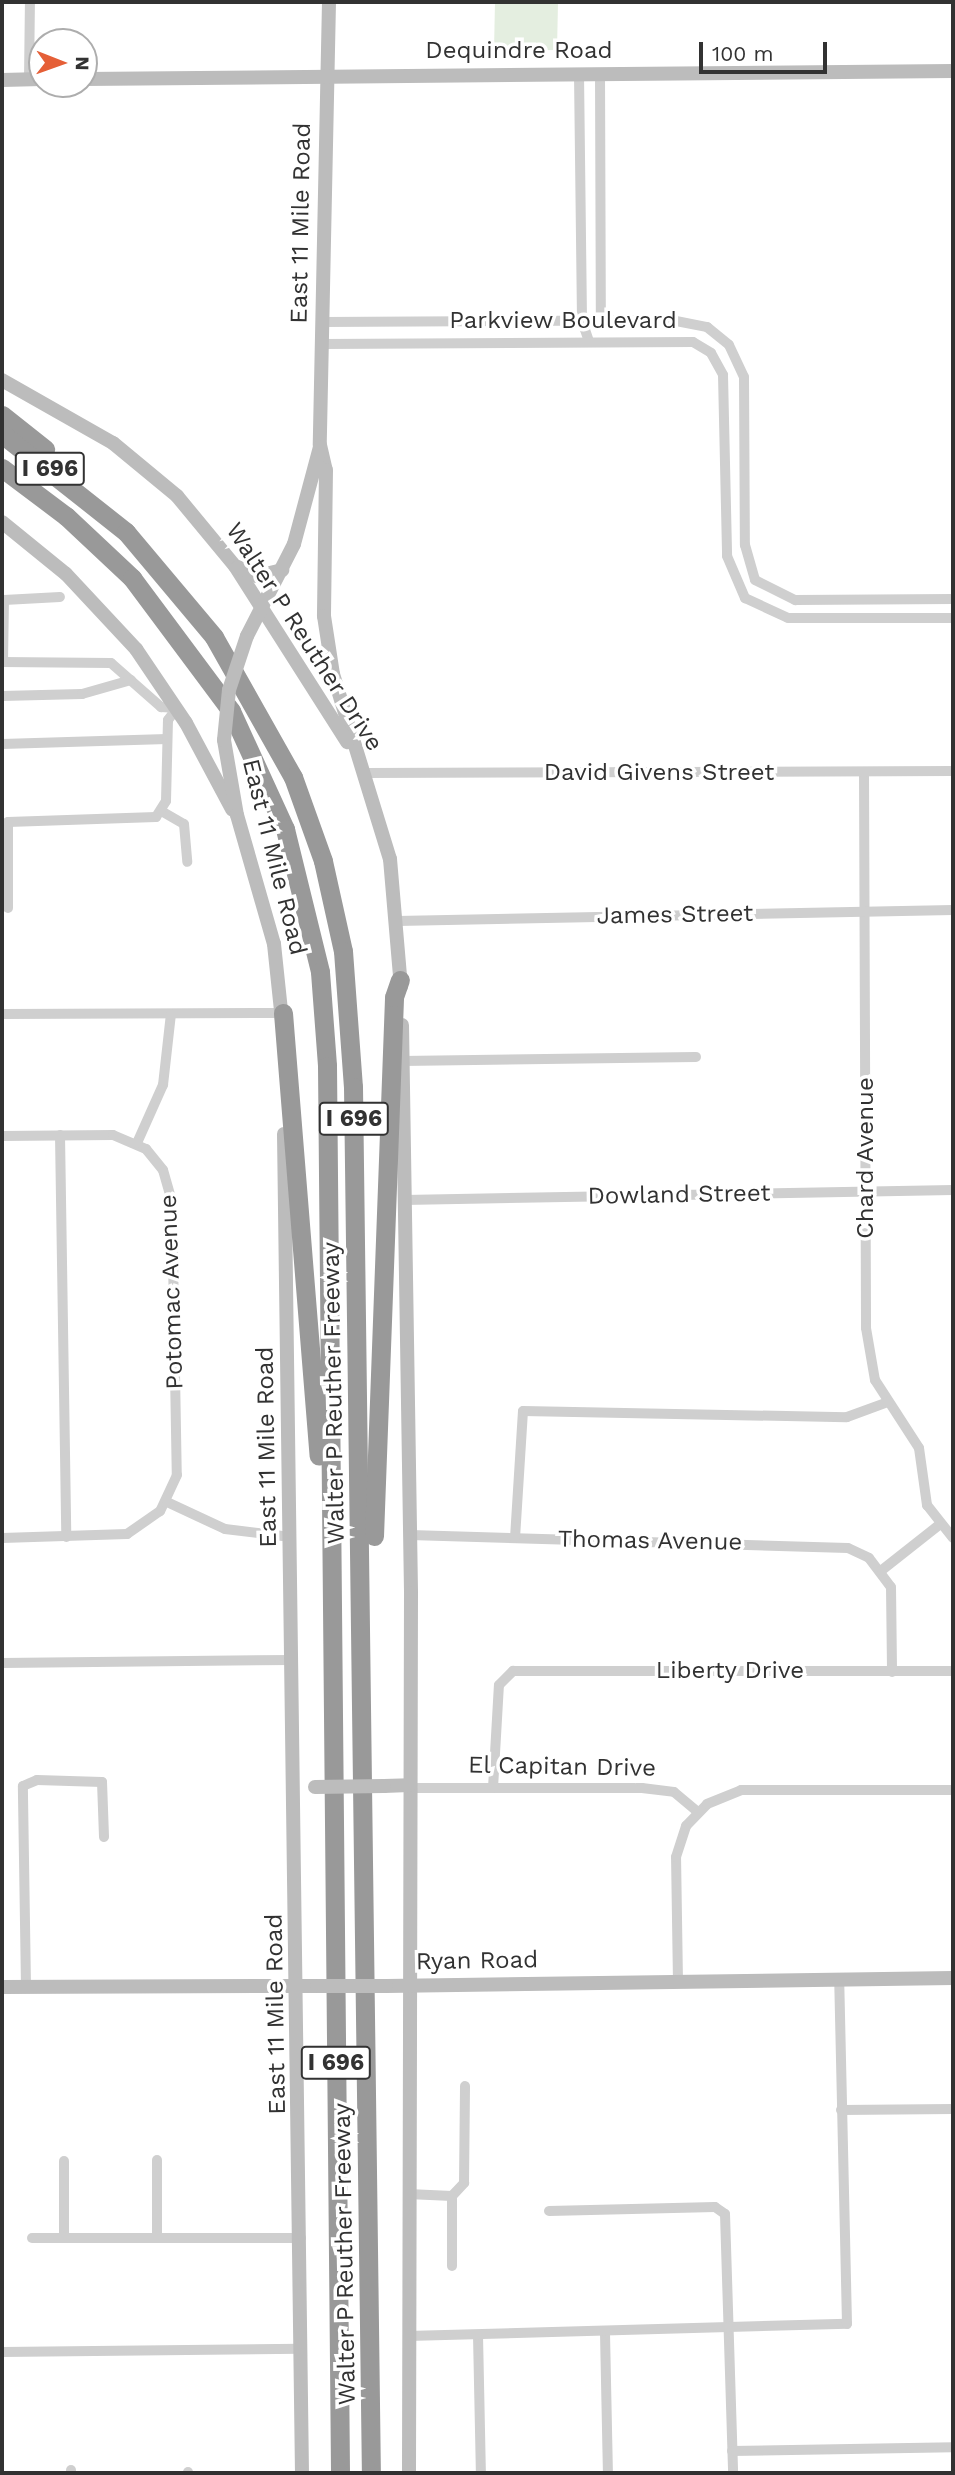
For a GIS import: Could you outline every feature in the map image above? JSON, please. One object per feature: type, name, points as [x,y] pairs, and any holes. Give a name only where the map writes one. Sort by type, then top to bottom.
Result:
[{"type":"highway","points":[[2,415],[73,472],[97,506]]},
{"type":"highway","name":"Walter P Reuther Freeway","points":[[2,434],[97,506],[193,609],[254,699],[306,809],[333,899],[352,1031],[364,1767],[371,2473]]},
{"type":"highway","name":"Walter P Reuther Freeway","points":[[2,468],[117,563],[185,642],[231,711],[278,811],[310,917],[327,1066],[340,2473]]},
{"type":"highway","points":[[2,483],[117,563]]},
{"type":"highway","points":[[364,1767],[372,1706],[373,1495],[394,997],[400,981]]},
{"type":"highway","points":[[283,1013],[292,1059],[333,1653]]},
{"type":"main road","name":"East 11 Mile Road","points":[[329,2],[320,445],[327,636],[390,859],[400,981],[410,1535],[410,2473]]},
{"type":"main road","name":"Dequindre Road","points":[[98,79],[953,71]]},
{"type":"main road","points":[[2,80],[28,79]]},
{"type":"main road","name":"Walter P Reuther Drive","points":[[2,380],[145,467],[205,526],[263,607],[365,774]]},
{"type":"main road","name":"East 11 Mile Road","points":[[302,2473],[299,1987],[283,1013],[268,918],[237,815],[224,740],[229,690],[247,636],[282,570],[320,445]]},
{"type":"main road","points":[[2,522],[94,601],[177,708],[237,815]]},
{"type":"main road","points":[[235,566],[257,576],[282,570]]},
{"type":"main road","points":[[247,636],[280,635]]},
{"type":"main road","name":"El Capitan Drive","points":[[296,1804],[315,1787],[409,1787]]},
{"type":"main road","name":"Ryan Road","points":[[2,1987],[299,1987],[953,1978]]},
{"type":"street","points":[[30,2],[32,28]]},
{"type":"street","points":[[579,74],[582,321],[589,341]]},
{"type":"street","points":[[600,74],[601,320]]},
{"type":"street","points":[[639,320],[639,340]]},
{"type":"street","points":[[666,340],[664,327],[671,320]]},
{"type":"street","name":"Parkview Boulevard","points":[[323,322],[671,320],[701,324],[729,345],[742,368],[748,567],[760,585],[786,599],[953,599]]},
{"type":"street","points":[[466,321],[470,341]]},
{"type":"street","points":[[434,322],[430,330],[436,341]]},
{"type":"street","name":"Parkview Boulevard","points":[[322,344],[436,341],[693,342],[716,360],[725,418],[728,566],[745,598],[772,615],[816,619],[953,618]]},
{"type":"street","points":[[725,418],[745,419]]},
{"type":"street","points":[[726,525],[745,526]]},
{"type":"street","points":[[60,597],[4,600],[3,662],[111,663],[161,707],[177,708]]},
{"type":"street","points":[[861,618],[865,608],[890,599]]},
{"type":"street","points":[[923,599],[923,618]]},
{"type":"street","points":[[816,619],[823,607],[817,600]]},
{"type":"street","points":[[2,696],[82,694],[131,680]]},
{"type":"street","points":[[163,812],[168,720],[177,708]]},
{"type":"street","points":[[2,744],[167,739]]},
{"type":"street","name":"David Givens Street","points":[[365,774],[953,771]]},
{"type":"street","name":"Chard Avenue","points":[[864,772],[866,1328],[875,1380],[919,1448],[927,1505],[939,1525]]},
{"type":"street","points":[[163,812],[184,824],[187,862]]},
{"type":"street","points":[[8,908],[8,822],[144,821],[163,812]]},
{"type":"street","name":"James Street","points":[[397,921],[953,910]]},
{"type":"street","points":[[2,1014],[283,1013]]},
{"type":"street","points":[[2,1136],[113,1135],[137,1143],[163,1085],[171,1014]]},
{"type":"street","points":[[402,1061],[696,1057]]},
{"type":"street","points":[[60,1135],[66,1537]]},
{"type":"street","name":"Potomac Avenue","points":[[137,1143],[163,1170],[172,1200],[177,1475],[167,1502]]},
{"type":"street","name":"Dowland Street","points":[[404,1200],[953,1190]]},
{"type":"street","points":[[515,1538],[523,1411],[847,1417],[888,1402]]},
{"type":"street","points":[[2,1538],[127,1534],[167,1502],[225,1529],[292,1536]]},
{"type":"street","points":[[891,1672],[895,1602],[882,1570],[939,1525],[953,1538]]},
{"type":"street","name":"Thomas Avenue","points":[[410,1535],[842,1547],[882,1570]]},
{"type":"street","points":[[2,1663],[293,1660]]},
{"type":"street","name":"Liberty Drive","points":[[493,1788],[493,1728],[499,1685],[508,1673],[953,1671]]},
{"type":"street","points":[[26,1987],[23,1786],[37,1780],[102,1782],[104,1837]]},
{"type":"street","name":"El Capitan Drive","points":[[409,1787],[664,1789],[697,1811]]},
{"type":"street","points":[[678,1982],[676,1857],[697,1811],[741,1790],[953,1790]]},
{"type":"street","points":[[408,2336],[730,2332],[847,2324],[839,1979]]},
{"type":"street","points":[[452,2266],[452,2196],[464,2183],[465,2086]]},
{"type":"street","points":[[841,2110],[953,2109]]},
{"type":"street","points":[[156,2160],[157,2238]]},
{"type":"street","points":[[64,2161],[64,2238]]},
{"type":"street","points":[[408,2194],[452,2196]]},
{"type":"street","points":[[549,2211],[719,2208],[727,2224],[733,2473]]},
{"type":"street","points":[[32,2238],[301,2238]]},
{"type":"street","points":[[606,2333],[608,2473]]},
{"type":"street","points":[[478,2335],[481,2473]]},
{"type":"street","points":[[2,2352],[301,2349]]},
{"type":"street","points":[[732,2451],[953,2447]]},
{"type":"green space","points":[[495,2],[558,2],[557,50],[494,51]]}]
